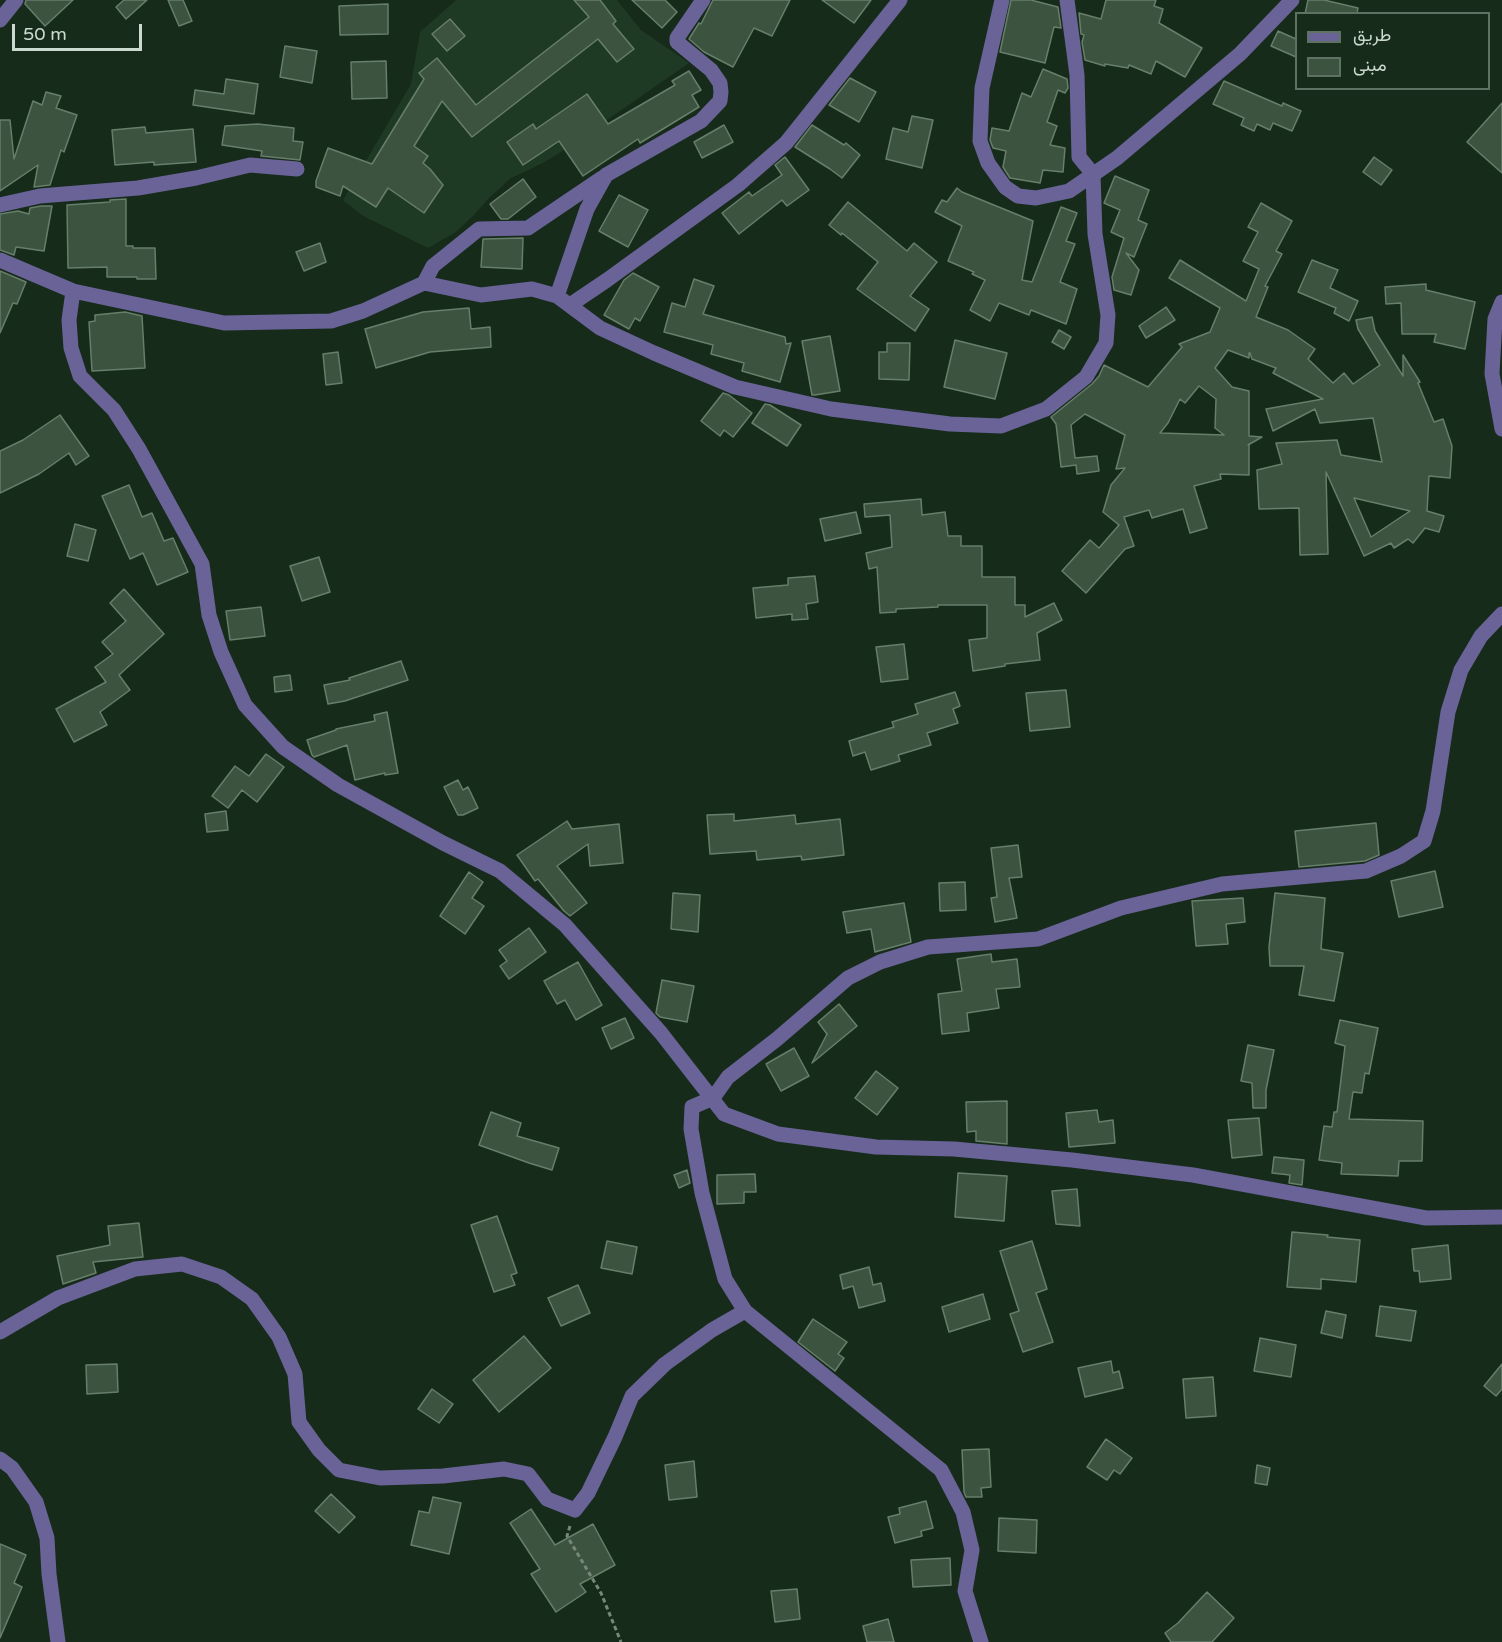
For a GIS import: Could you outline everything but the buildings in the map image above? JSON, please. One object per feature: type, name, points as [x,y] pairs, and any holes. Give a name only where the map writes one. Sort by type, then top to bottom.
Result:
[{"type":"street","points":[[0,20],[16,0]]},
{"type":"street","points":[[0,260],[73,291],[225,323],[331,321],[363,311],[424,283],[434,266],[479,229],[528,228],[606,175],[701,121],[720,101],[720,83],[711,70],[677,42],[677,38],[703,0]]},
{"type":"street","points":[[563,301],[607,280],[738,184],[786,143],[900,0]]},
{"type":"street","points":[[1002,0],[982,88],[980,141],[987,163],[1005,187],[1018,196],[1036,198],[1069,190],[1117,158],[1240,54],[1292,0]]},
{"type":"street","points":[[424,283],[481,295],[532,289],[563,301],[600,328],[735,387],[831,409],[950,424],[1001,426],[1046,409],[1086,377],[1106,343],[1108,315],[1095,234],[1093,174],[1078,157],[1077,75],[1067,0]]},
{"type":"street","points":[[0,205],[40,196],[138,188],[196,178],[250,165],[297,169]]},
{"type":"street","points":[[563,301],[587,208],[606,175]]},
{"type":"street","points":[[73,291],[69,320],[71,348],[80,376],[114,410],[139,449],[202,564],[209,615],[221,652],[245,705],[283,747],[338,785],[510,878],[565,925],[661,1033],[724,1114],[778,1134],[876,1147],[990,1152],[1193,1175],[1426,1218],[1502,1217]]},
{"type":"street","points":[[1502,302],[1495,319],[1492,375],[1502,429]]},
{"type":"street","points":[[981,1642],[965,1591],[972,1550],[968,1531],[963,1512],[941,1470],[745,1311],[725,1279],[702,1193],[691,1128],[692,1107],[713,1098],[728,1077],[777,1039],[848,978],[880,962],[928,946],[1038,939],[1121,908],[1222,884],[1366,871],[1401,856],[1424,841],[1433,811],[1448,712],[1461,670],[1481,636],[1502,614]]},
{"type":"street","points":[[0,1332],[58,1298],[135,1269],[182,1264],[221,1277],[252,1299],[279,1337],[295,1374],[299,1422],[319,1450],[339,1470],[380,1478],[443,1476],[504,1468],[528,1474],[548,1499],[575,1510],[588,1493],[632,1396],[665,1364],[712,1330],[745,1311]]},
{"type":"street","points":[[0,1459],[12,1468],[36,1502],[47,1538],[58,1642]]},
{"type":"path","points":[[575,1510],[567,1536],[602,1593],[621,1642]]},
{"type":"shaded area","points":[[456,0],[617,0],[641,30],[689,63],[561,152],[511,178],[456,232],[428,248],[363,216],[343,200],[411,84],[420,32]]}]
